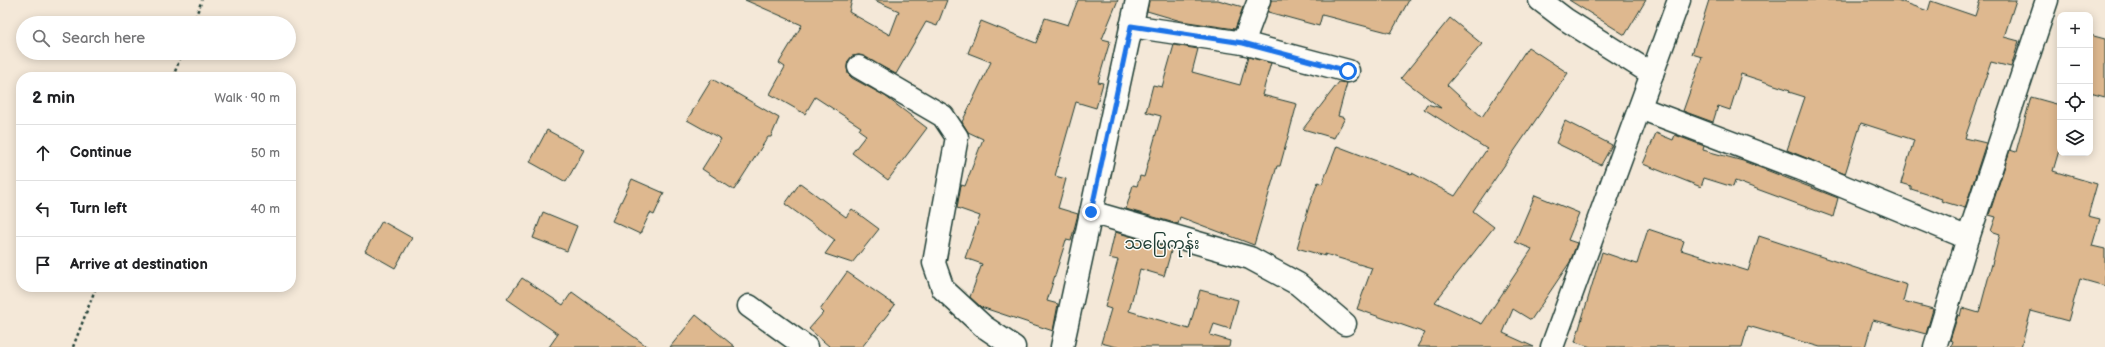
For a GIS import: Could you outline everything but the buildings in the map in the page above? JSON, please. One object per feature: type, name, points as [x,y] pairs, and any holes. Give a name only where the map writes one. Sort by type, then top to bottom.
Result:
[{"type":"street","points":[[1062,347],[1137,0]]},
{"type":"street","points":[[1243,43],[1259,0]]},
{"type":"street","points":[[1540,0],[1565,19],[1652,74]]},
{"type":"street","points":[[1554,346],[1679,0]]},
{"type":"street","points":[[1938,346],[1968,238],[2047,0]]},
{"type":"street","points":[[1131,26],[1243,43],[1348,71]]},
{"type":"street","points":[[859,67],[943,116],[957,137],[934,263],[943,289],[983,326],[1014,347]]},
{"type":"street","points":[[1640,108],[1806,172],[1968,238]]},
{"type":"street","points":[[1091,212],[1250,258],[1298,284],[1345,324]]},
{"type":"street","points":[[749,306],[806,347]]},
{"type":"path","points":[[196,16],[202,0]]},
{"type":"path","points":[[175,72],[179,60]]},
{"type":"path","points":[[74,347],[94,292]]},
{"type":"district","name":"သပြေကုန်း","points":[[1162,244]]},
{"type":"route","points":[[1091,212],[1131,26],[1243,43],[1348,71]]}]
